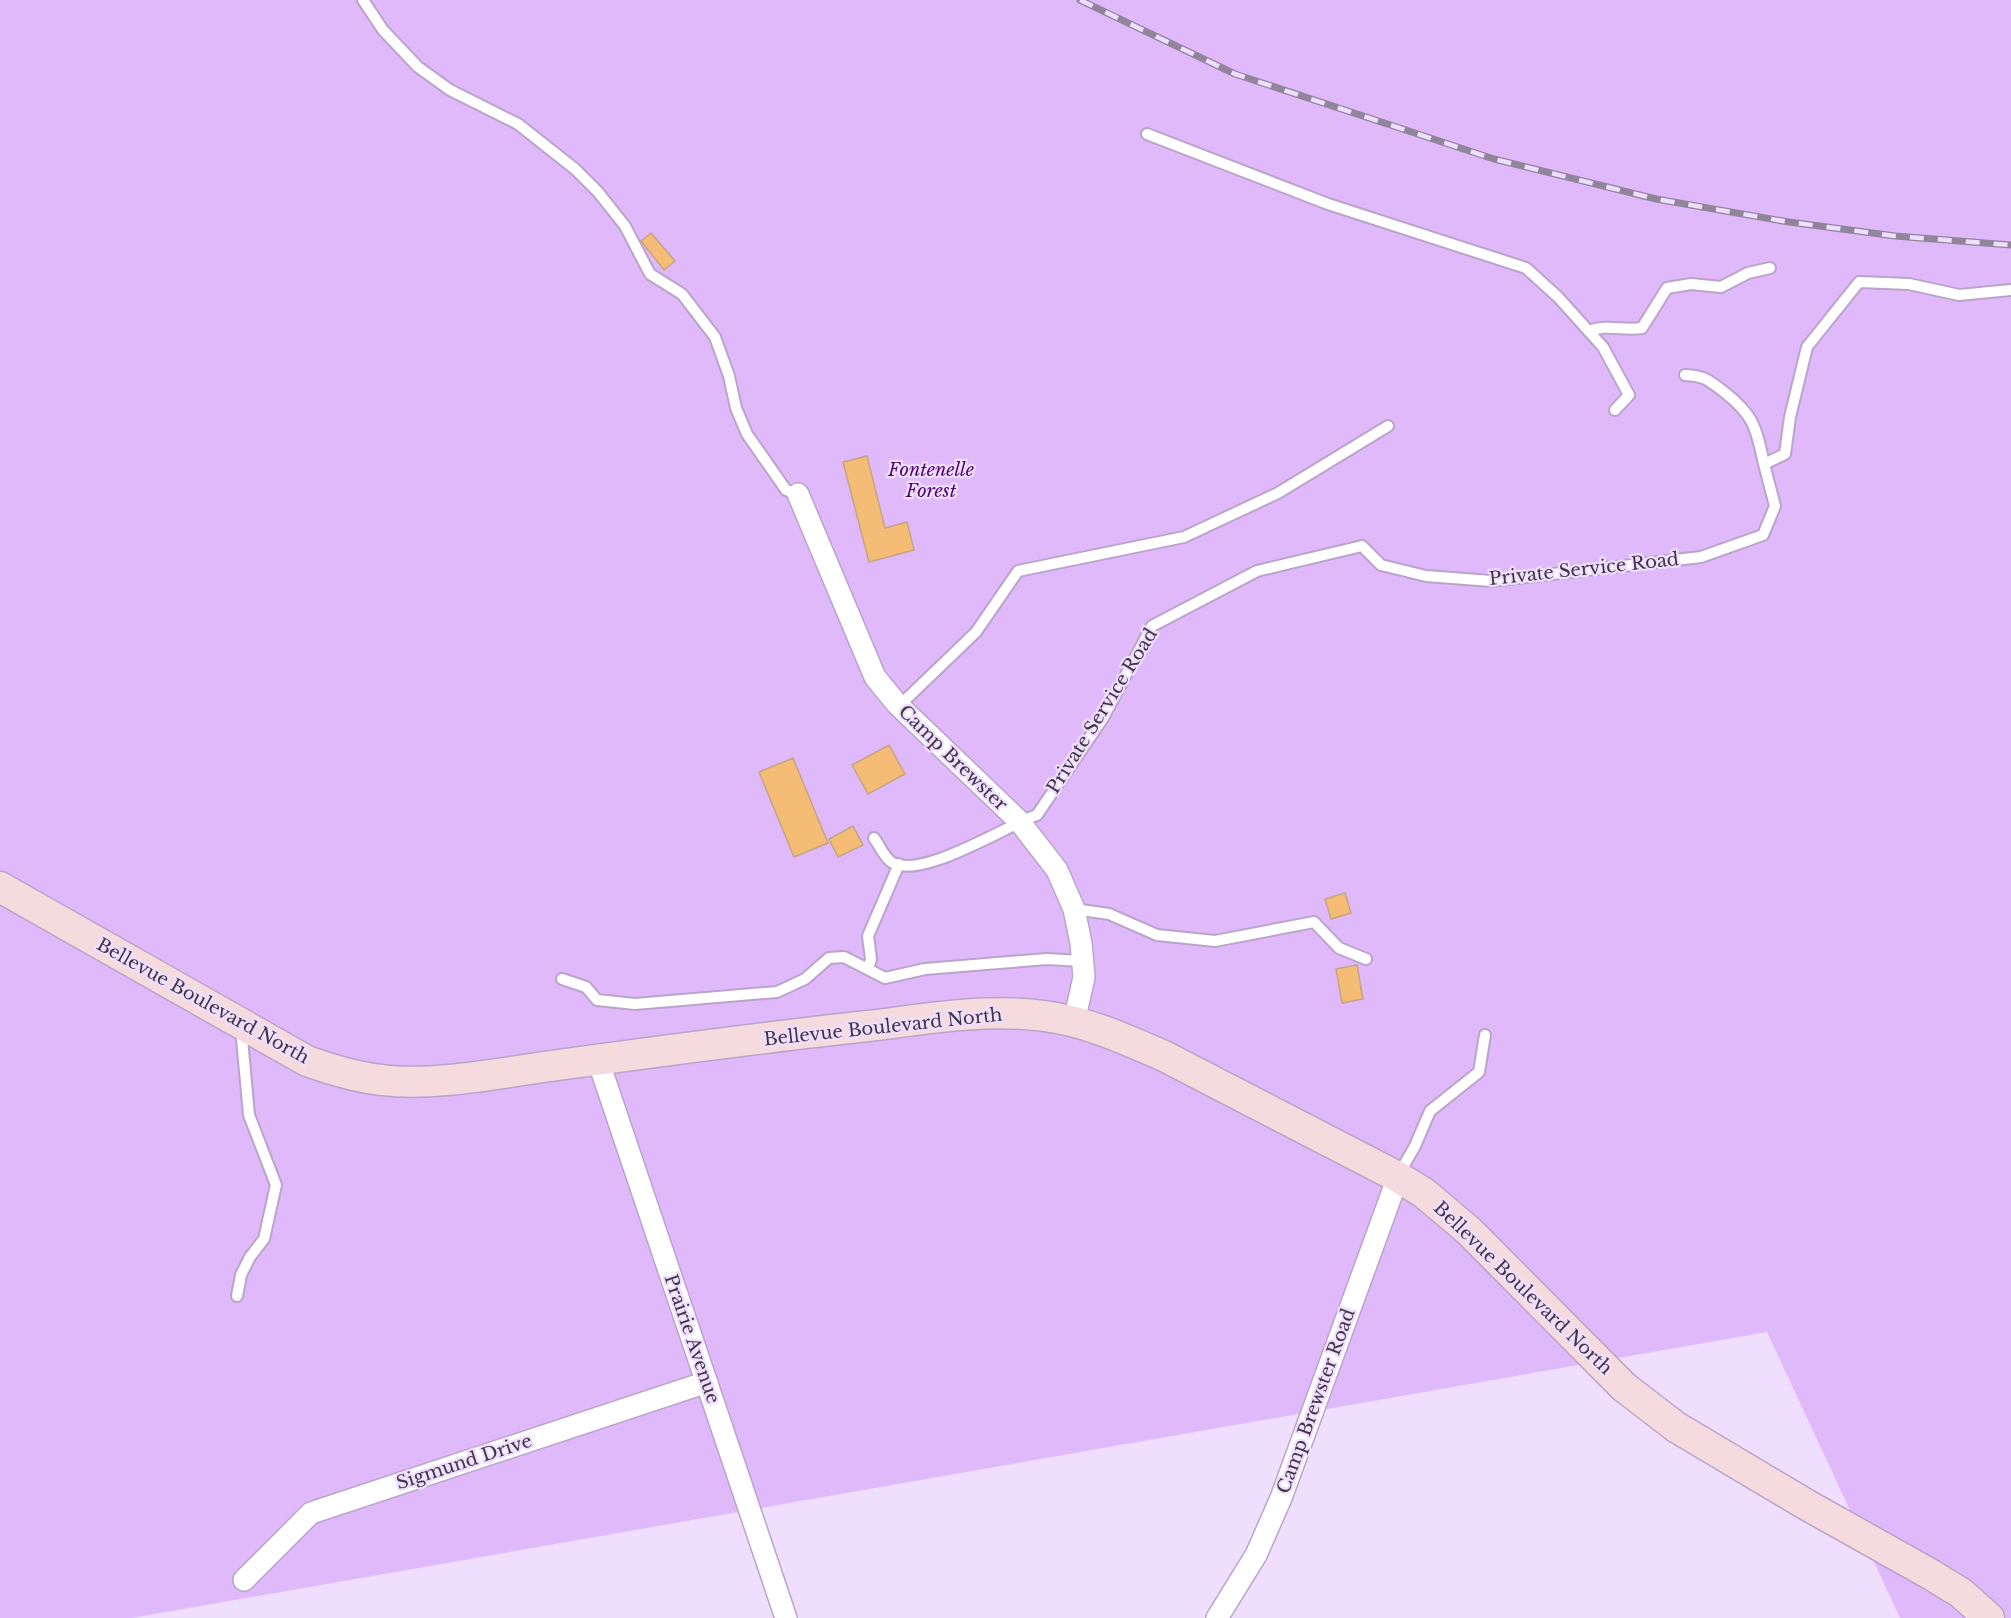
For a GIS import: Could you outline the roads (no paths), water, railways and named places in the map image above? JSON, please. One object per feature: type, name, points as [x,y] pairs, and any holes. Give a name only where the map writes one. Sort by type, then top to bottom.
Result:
[{"type":"main road","name":"Bellevue Boulevard North","points":[[0,887],[307,1060],[343,1074],[384,1081],[433,1080],[980,1014],[1045,1016],[1074,1022],[1164,1056],[1398,1176],[1424,1193],[1469,1231],[1623,1387],[1676,1427],[1807,1505],[1930,1574],[1961,1593],[1989,1618]]},
{"type":"street","name":"Camp Brewster","points":[[798,494],[874,676],[899,706],[1019,821],[1057,870],[1074,909],[1084,977],[1074,1022]]},
{"type":"street","name":"Prairie Avenue","points":[[598,1060],[786,1618]]},
{"type":"street","name":"Camp Brewster Road","points":[[1217,1618],[1256,1555],[1281,1498],[1398,1176]]},
{"type":"street","name":"Sigmund Drive","points":[[244,1580],[311,1513],[707,1382]]},
{"type":"lane","points":[[363,0],[383,30],[418,68],[450,90],[518,124],[575,169],[598,192],[625,226],[650,274],[682,294],[715,337],[729,376],[736,408],[747,434],[786,490],[798,494]]},
{"type":"lane","points":[[1147,134],[1328,204],[1526,268],[1558,297],[1603,347],[1629,395],[1615,410]]},
{"type":"lane","points":[[1589,331],[1603,326],[1629,330],[1642,328],[1667,288],[1691,284],[1721,287],[1748,273],[1770,268]]},
{"type":"lane","points":[[1685,375],[1703,376],[1744,407],[1756,430],[1764,464],[1785,454],[1790,417],[1807,347],[1859,282],[1909,284],[1959,295],[2011,290]]},
{"type":"lane","points":[[899,706],[976,632],[1018,571],[1184,537],[1278,492],[1388,426]]},
{"type":"lane","name":"Private Service Road","points":[[1019,821],[1037,815],[1103,718],[1152,626],[1257,571],[1362,546],[1381,566],[1426,576],[1491,581],[1701,557],[1763,535],[1775,506],[1764,464]]},
{"type":"lane","points":[[874,838],[891,862],[908,867],[946,858],[1019,821]]},
{"type":"lane","points":[[868,969],[871,959],[868,936],[874,916],[898,864]]},
{"type":"lane","points":[[1074,909],[1109,914],[1157,935],[1215,941],[1314,922],[1340,948],[1366,959]]},
{"type":"lane","points":[[562,979],[586,987],[597,1000],[635,1004],[777,992],[806,979],[829,958],[844,957],[885,978],[925,969],[1047,959],[1082,961]]},
{"type":"lane","points":[[237,1296],[241,1275],[250,1257],[264,1239],[276,1185],[249,1115],[244,1083],[241,1024]]},
{"type":"lane","points":[[1398,1176],[1415,1146],[1430,1111],[1479,1072],[1485,1035]]},
{"type":"railway","points":[[1080,0],[1235,74],[1494,159],[1656,199],[1789,222],[1895,236],[2011,245]]},
{"type":"park label","name":"Fontenelle Forest","points":[[931,480]]}]
